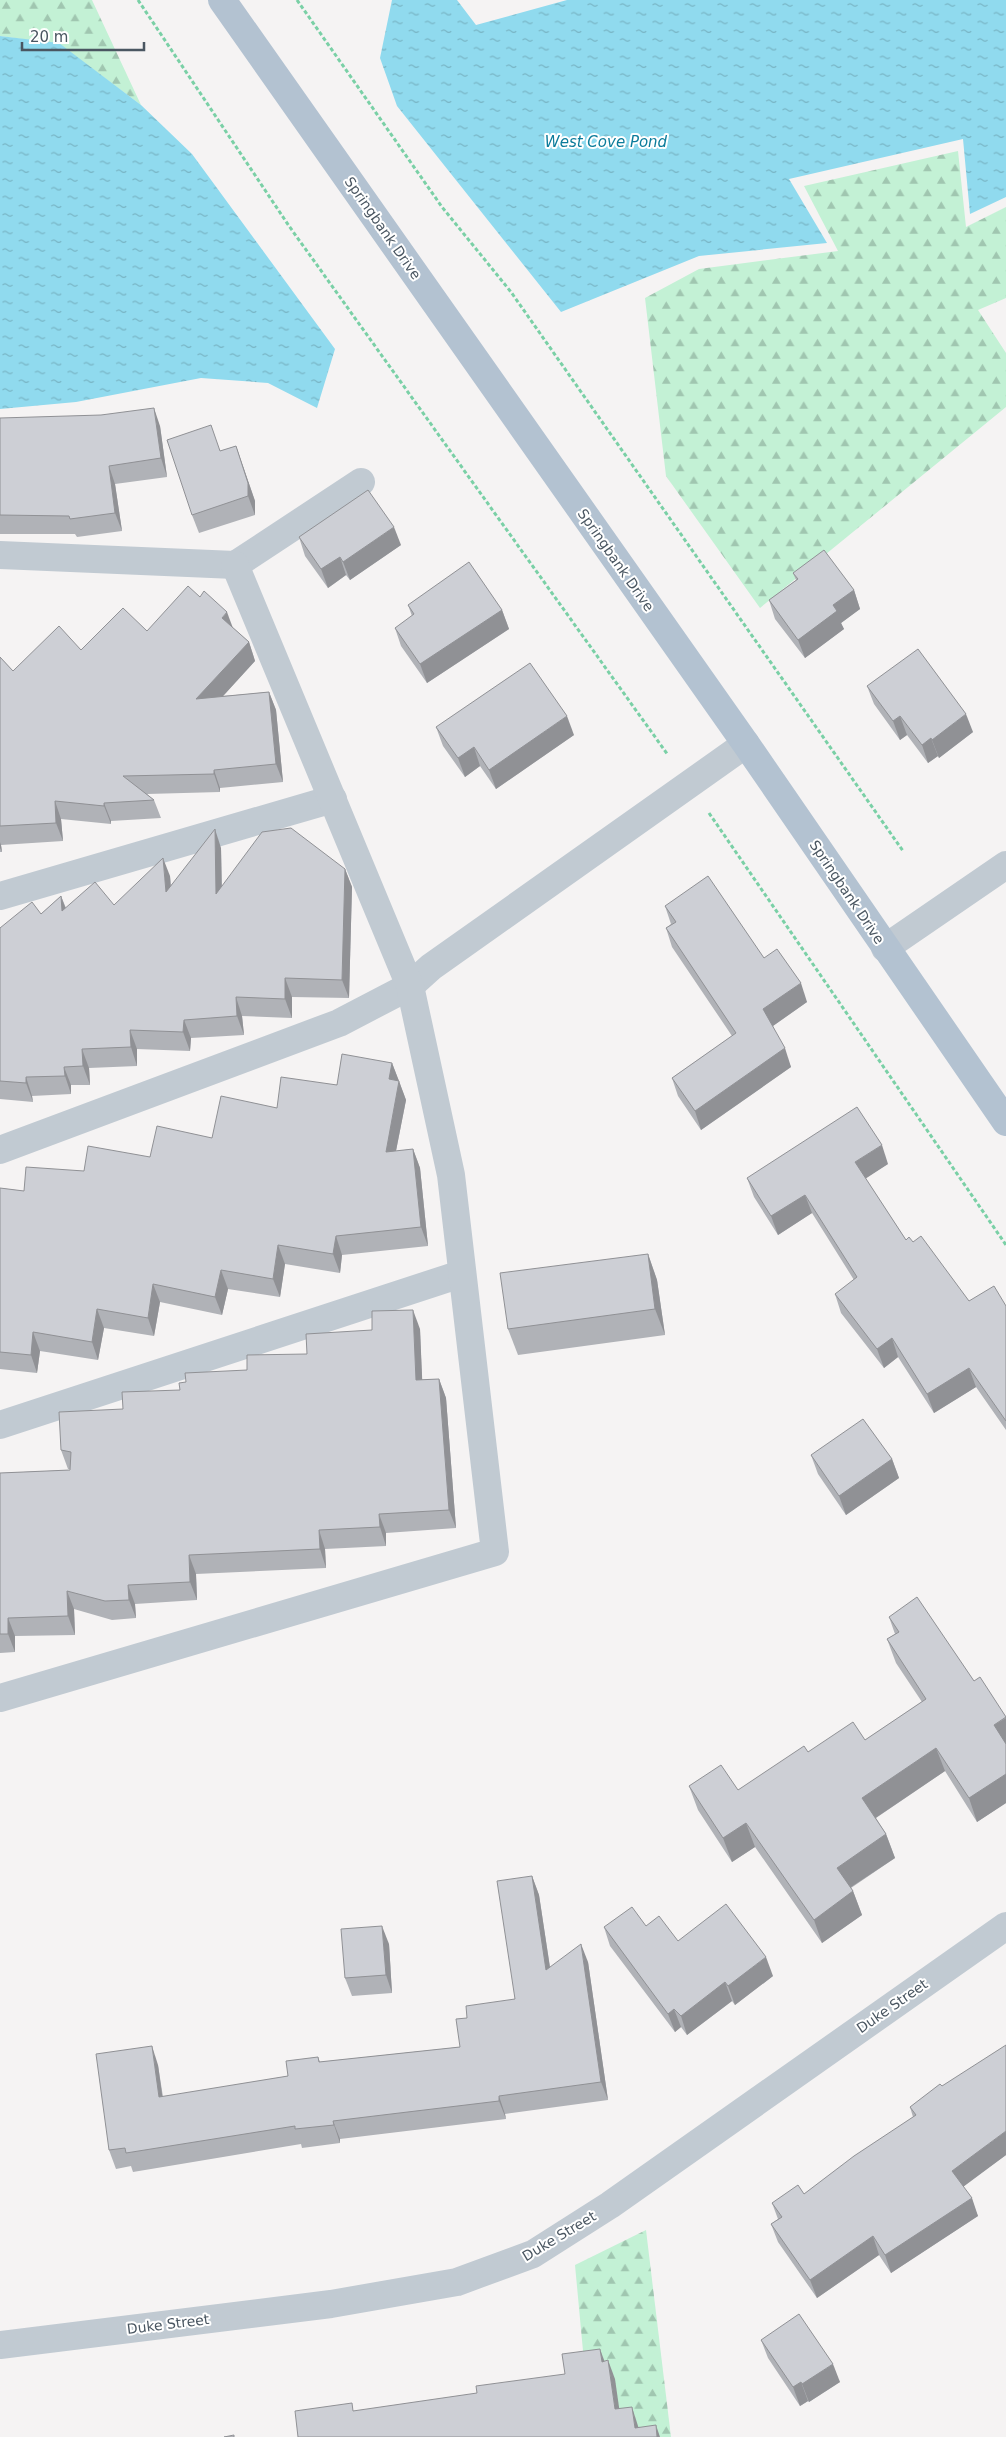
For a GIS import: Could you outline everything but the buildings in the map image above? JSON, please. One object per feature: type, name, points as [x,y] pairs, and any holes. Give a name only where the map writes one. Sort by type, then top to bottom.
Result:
[{"type":"main road","name":"Springbank Drive","points":[[222,0],[746,744],[1006,1122]]},
{"type":"street","points":[[0,555],[235,565],[361,482]]},
{"type":"street","points":[[0,1698],[495,1552],[461,1274],[451,1175],[410,986],[235,565]]},
{"type":"street","points":[[0,1150],[339,1023],[410,986],[431,967],[746,744]]},
{"type":"street","points":[[0,896],[333,798]]},
{"type":"street","points":[[885,948],[1006,864]]},
{"type":"street","points":[[0,1425],[461,1274]]},
{"type":"street","name":"Duke Street","points":[[0,2345],[331,2304],[457,2282],[534,2254],[610,2205],[1006,1926]]},
{"type":"path","points":[[138,0],[289,226],[689,784],[1006,1246]]},
{"type":"path","points":[[298,0],[442,207],[512,292],[903,852]]},
{"type":"green space","points":[[0,0],[92,0],[141,105],[59,44],[0,36]]},
{"type":"green space","points":[[958,151],[966,227],[1006,207],[1006,298],[978,310],[1006,353],[1006,407],[760,608],[666,476],[645,298],[699,269],[838,251],[804,186]]},
{"type":"green space","points":[[646,2230],[671,2437],[591,2437],[575,2265]]},
{"type":"water","name":"West Cove Pond","points":[[392,0],[457,0],[476,25],[567,0],[1006,0],[1006,197],[970,214],[963,139],[789,179],[827,243],[699,256],[561,312],[397,106],[380,58]]},
{"type":"water","points":[[0,36],[59,43],[141,105],[192,154],[335,349],[317,408],[268,383],[201,378],[76,402],[0,409]]}]
